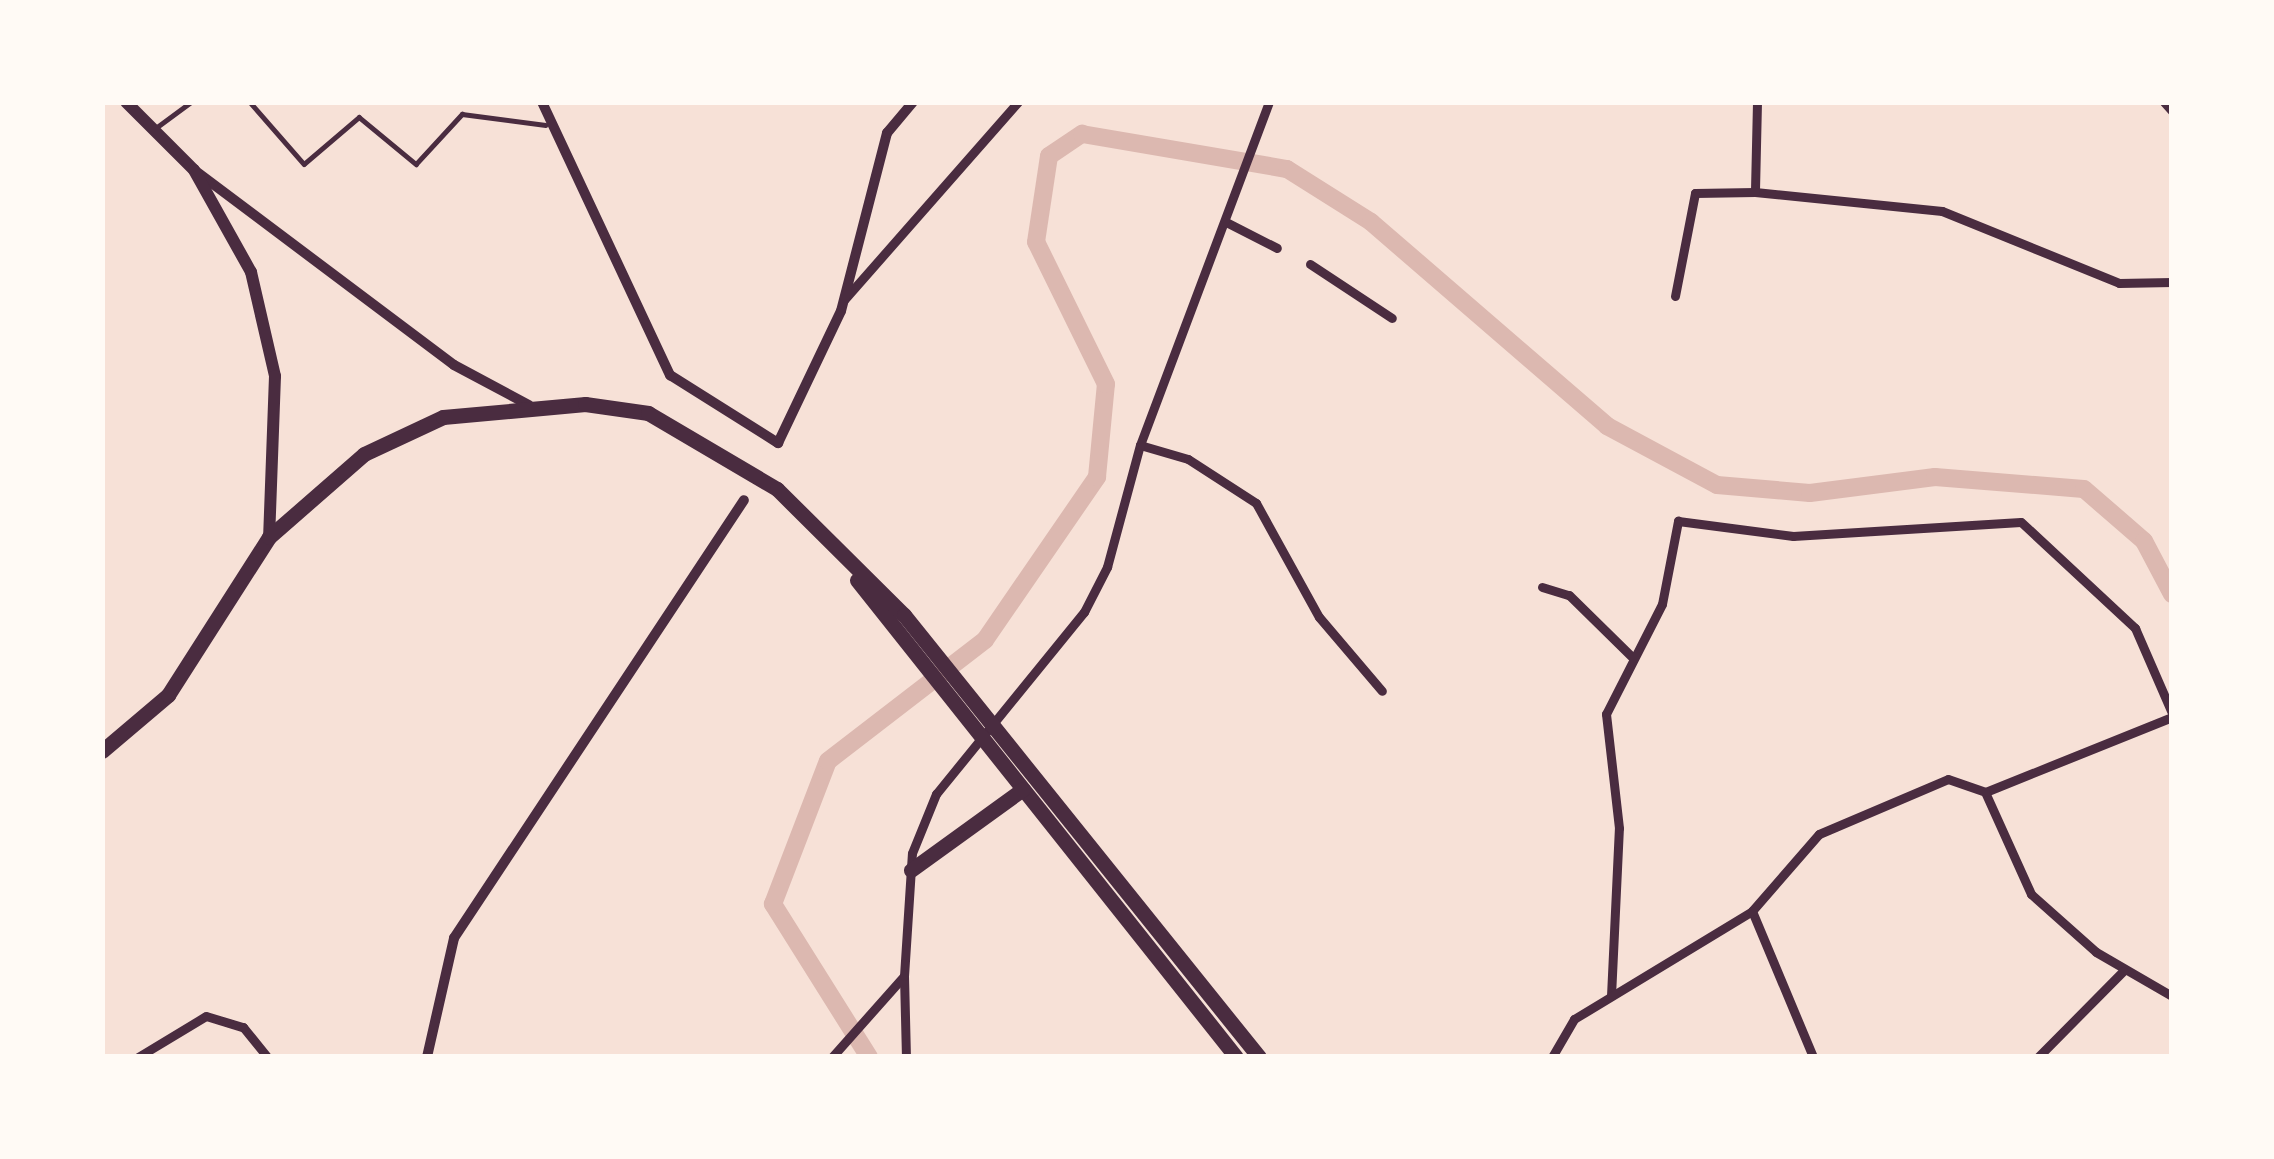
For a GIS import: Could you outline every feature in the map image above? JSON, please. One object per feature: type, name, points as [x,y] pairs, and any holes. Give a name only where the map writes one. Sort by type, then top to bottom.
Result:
[{"type":"highway","points":[[102,751],[168,695],[268,537],[333,476],[409,430],[529,405],[648,413],[736,459],[817,529],[1259,1057]]},
{"type":"highway","points":[[1002,750],[1023,789],[1236,1057]]},
{"type":"highway","points":[[910,870],[1023,789]]},
{"type":"main road","points":[[126,102],[194,170],[251,272],[275,376],[268,537]]},
{"type":"street","points":[[542,102],[545,125],[670,375],[778,443],[843,302],[887,133],[913,102]]},
{"type":"street","points":[[843,302],[1018,102]]},
{"type":"street","points":[[1755,191],[1757,102]]},
{"type":"street","points":[[2164,102],[2172,110]]},
{"type":"street","points":[[906,1057],[904,976],[910,870],[936,794],[1084,612],[1126,518],[1140,445],[1268,105]]},
{"type":"street","points":[[194,170],[454,365],[529,405]]},
{"type":"street","points":[[1676,296],[1695,194],[1755,191],[1942,211],[2119,283],[2172,282]]},
{"type":"street","points":[[1226,222],[1277,248]]},
{"type":"street","points":[[1310,263],[1392,318]]},
{"type":"street","points":[[1140,445],[1188,459],[1256,503],[1319,617],[1382,691]]},
{"type":"street","points":[[427,1057],[454,938],[744,500]]},
{"type":"street","points":[[1552,1057],[1574,1019],[1752,911],[1819,834],[1948,779],[1985,792],[2172,715],[2135,628],[2021,522],[1793,536],[1678,521],[1662,604],[1631,656],[1606,714],[1619,828],[1611,996]]},
{"type":"street","points":[[1542,587],[1569,596],[1631,656]]},
{"type":"street","points":[[1985,792],[2031,894],[2123,971],[2172,996]]},
{"type":"street","points":[[1752,911],[1813,1057]]},
{"type":"street","points":[[2038,1057],[2123,971]]},
{"type":"street","points":[[835,1053],[880,1011],[904,976]]},
{"type":"street","points":[[139,1057],[206,1016],[243,1027],[267,1057]]},
{"type":"lane","points":[[154,130],[191,102]]},
{"type":"lane","points":[[250,102],[304,164],[359,117],[416,164],[462,114],[545,125]]},
{"type":"waterway","points":[[869,1057],[773,904],[828,761],[985,640],[1097,477],[1106,384],[1036,242],[1049,156],[1082,134],[1287,169],[1371,222],[1607,426],[1717,485],[1810,493],[1935,477],[2084,489],[2144,541],[2172,594]]}]
